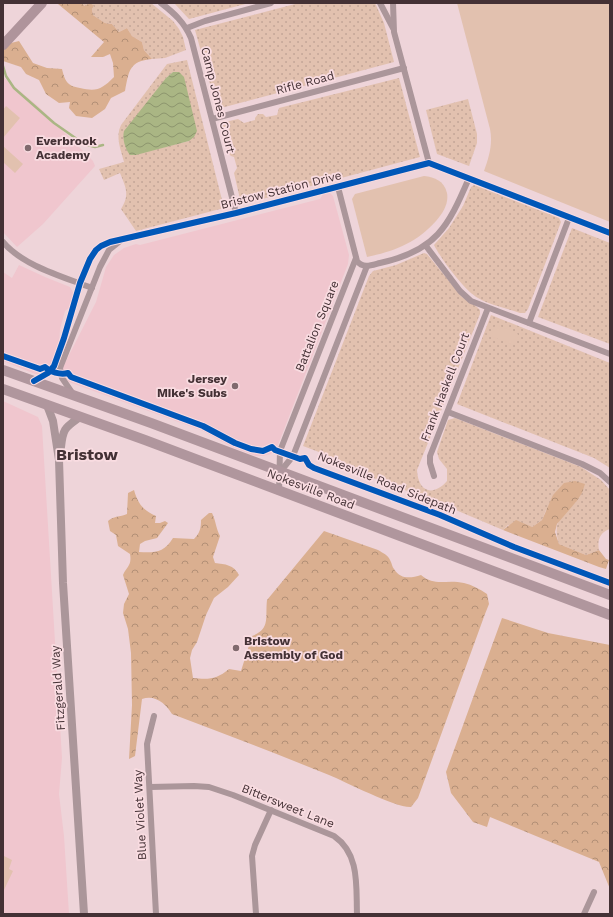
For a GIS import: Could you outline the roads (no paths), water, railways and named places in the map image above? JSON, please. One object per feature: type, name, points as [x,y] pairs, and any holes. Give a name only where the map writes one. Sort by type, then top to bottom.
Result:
[{"type":"highway","name":"Nokesville Road","points":[[3,370],[73,394],[610,595]]},
{"type":"highway","name":"Nokesville Road","points":[[3,389],[610,615]]},
{"type":"main road","points":[[3,45],[42,3]]},
{"type":"street","name":"Camp Jones Court","points":[[161,3],[181,20],[187,28],[191,38],[236,213]]},
{"type":"street","points":[[187,28],[205,21],[271,3]]},
{"type":"street","points":[[380,3],[394,32],[429,163],[610,234]]},
{"type":"street","points":[[393,3],[394,32]]},
{"type":"street","name":"Rifle Road","points":[[212,119],[404,68]]},
{"type":"street","name":"Bristow Station Drive","points":[[34,381],[48,373],[54,366],[80,283],[90,259],[96,250],[101,246],[110,242],[236,213],[429,163]]},
{"type":"street","points":[[338,187],[356,258],[360,264],[367,266],[404,257],[426,246],[442,230],[449,220],[468,178]]},
{"type":"street","points":[[529,324],[569,218]]},
{"type":"street","name":"Bristow Station Drive","points":[[73,394],[62,378],[60,368],[100,267],[109,250],[124,239]]},
{"type":"street","points":[[3,242],[10,250],[38,267],[92,288]]},
{"type":"street","points":[[426,246],[460,290],[467,297],[477,303],[610,354]]},
{"type":"street","name":"Battalion Square","points":[[279,492],[280,451],[356,258]]},
{"type":"street","name":"Battalion Square","points":[[280,472],[293,456],[367,266]]},
{"type":"street","name":"Frank Haskell Court","points":[[434,476],[430,463],[430,456],[488,308]]},
{"type":"street","name":"Fitzgerald Way","points":[[47,405],[53,421],[59,460],[63,583],[84,914]]},
{"type":"street","points":[[448,412],[587,466],[600,473],[610,482]]},
{"type":"street","name":"Fitzgerald Way","points":[[59,460],[64,429],[80,417]]},
{"type":"street","name":"Blue Violet Way","points":[[154,716],[148,744],[156,914]]},
{"type":"street","name":"Bittersweet Lane","points":[[150,787],[194,786],[209,788],[233,795],[271,810],[343,841],[354,861],[357,914]]},
{"type":"street","points":[[256,914],[252,856],[255,845],[271,810]]},
{"type":"street","points":[[584,914],[594,892]]},
{"type":"water","points":[[173,72],[179,72],[184,77],[197,131],[194,137],[189,141],[136,155],[130,155],[124,143],[124,131],[166,78]]},
{"type":"waterway","points":[[3,66],[6,76],[14,88],[54,123],[84,144],[95,147],[103,145]]},
{"type":"place","name":"Everbrook Academy","points":[[28,148]]},
{"type":"place","name":"Jersey Mike's Subs","points":[[235,386]]},
{"type":"place","name":"Bristow Assembly of God","points":[[236,648]]},
{"type":"district","name":"Bristow","points":[[87,454]]}]
